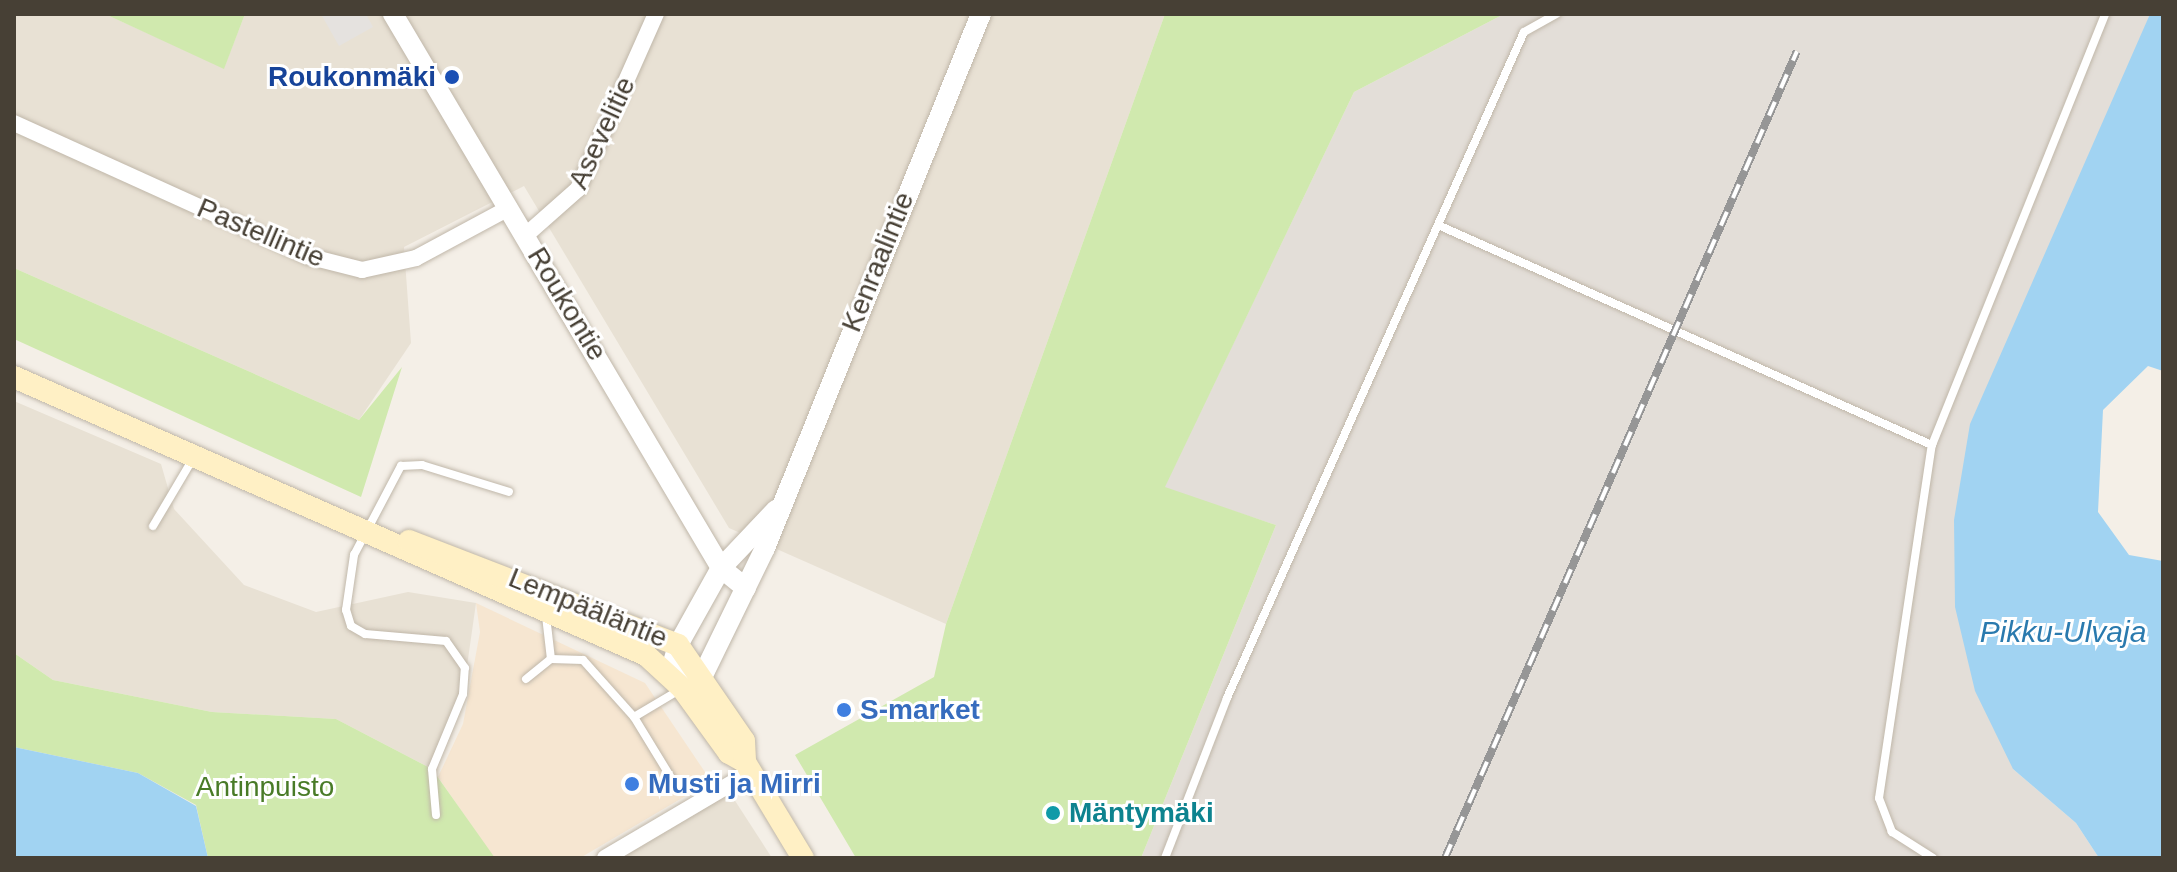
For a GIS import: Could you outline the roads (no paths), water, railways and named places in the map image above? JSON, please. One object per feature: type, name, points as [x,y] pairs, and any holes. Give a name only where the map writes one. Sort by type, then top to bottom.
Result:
[{"type":"main road","name":"Lempääläntie","points":[[14,377],[646,655],[682,688],[726,750],[748,767],[803,858]]},
{"type":"main road","name":"Lempääläntie","points":[[366,530],[436,548],[678,645],[703,675],[744,741],[748,767]]},
{"type":"street","name":"Roukontie","points":[[393,14],[721,568],[746,588]]},
{"type":"street","name":"Asevelitie","points":[[526,235],[578,189],[656,14]]},
{"type":"street","name":"Kenraalintie","points":[[703,675],[746,588],[981,14]]},
{"type":"street","name":"Pastellintie","points":[[14,123],[307,256],[362,270],[416,258],[509,208]]},
{"type":"street","name":"Kenraalintie","points":[[678,645],[721,568],[776,510]]},
{"type":"street","points":[[678,645],[673,663],[682,688],[703,675]]},
{"type":"street","points":[[605,858],[748,767]]},
{"type":"lane","points":[[1165,858],[1227,698],[1524,32],[1556,14]]},
{"type":"lane","points":[[1933,858],[1892,832],[1879,798],[1932,445],[2105,14]]},
{"type":"lane","points":[[1438,225],[1932,445]]},
{"type":"lane","points":[[153,526],[194,456]]},
{"type":"lane","points":[[436,815],[432,769],[463,694],[465,668],[446,641],[365,634],[351,626],[346,610],[354,555],[401,466],[422,465],[509,492]]},
{"type":"lane","points":[[545,611],[551,659]]},
{"type":"lane","points":[[526,679],[551,659],[583,660],[634,717],[673,781]]},
{"type":"lane","points":[[634,717],[682,688]]},
{"type":"water","name":"Pikku-Ulvaja","points":[[2150,14],[2163,14],[2163,371],[2148,366],[2103,410],[2098,512],[2129,555],[2163,561],[2163,858],[2099,858],[2076,823],[2013,769],[1975,691],[1955,607],[1954,520],[1970,424]]},
{"type":"water","points":[[14,747],[138,773],[196,806],[208,858],[14,858]]},
{"type":"railway","points":[[1445,858],[1797,51]]},
{"type":"place","name":"Roukonmäki","points":[[452,77]]},
{"type":"place","name":"S-market","points":[[844,710]]},
{"type":"place","name":"Musti ja Mirri","points":[[632,784]]},
{"type":"place","name":"Mäntymäki","points":[[1053,813]]},
{"type":"park label","name":"Antinpuisto","points":[[265,787]]}]
